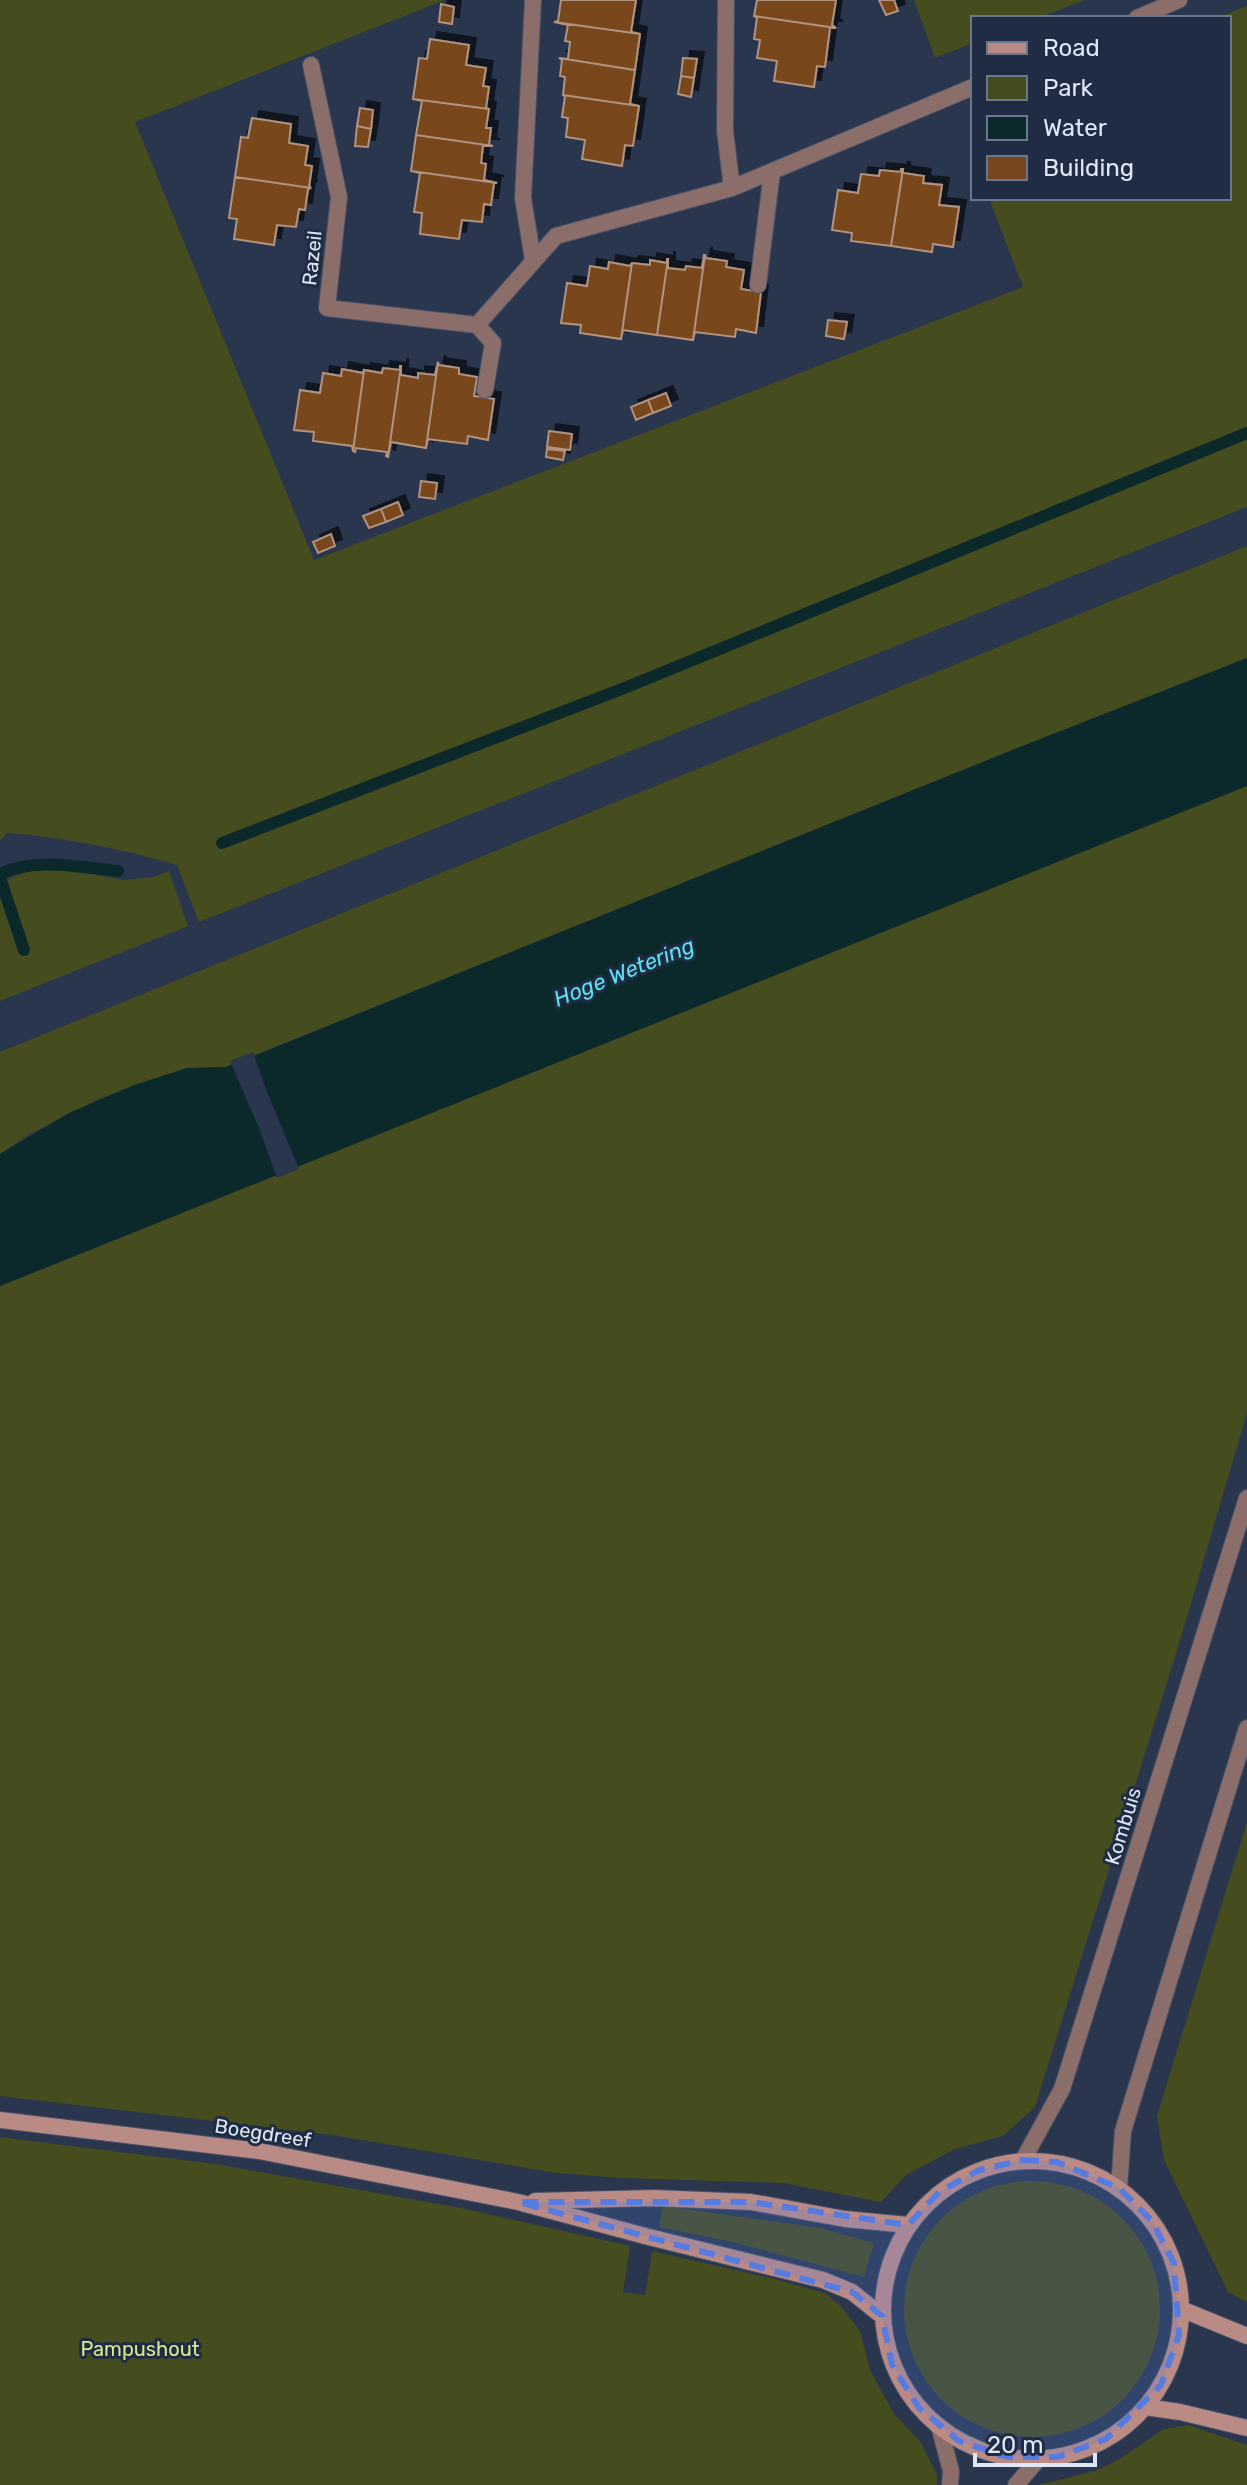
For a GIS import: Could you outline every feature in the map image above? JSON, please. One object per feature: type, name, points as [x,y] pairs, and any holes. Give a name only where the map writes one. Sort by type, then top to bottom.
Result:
[{"type":"street","points":[[533,0],[523,198],[533,260]]},
{"type":"street","points":[[726,0],[725,131],[732,188]]},
{"type":"street","points":[[1142,16],[1179,0]]},
{"type":"street","name":"Razeil","points":[[311,65],[339,197],[327,308],[477,325]]},
{"type":"street","points":[[485,390],[493,343],[477,325],[556,236],[732,188],[971,88]]},
{"type":"street","points":[[758,285],[772,172]]},
{"type":"street","name":"Kombuis","points":[[1023,2160],[1062,2089],[1247,1498]]},
{"type":"street","points":[[1119,2188],[1123,2131],[1247,1728]]},
{"type":"street","name":"Boegdreef","points":[[0,2120],[259,2151],[518,2202],[823,2280],[852,2292],[882,2316]]},
{"type":"street","points":[[1023,2160],[1057,2162],[1089,2172],[1119,2188],[1152,2221],[1174,2263],[1181,2309],[1179,2335],[1161,2385],[1145,2407],[1106,2439],[1058,2457],[1007,2457],[959,2441],[919,2408],[892,2365],[882,2316],[887,2268],[908,2225],[939,2192],[979,2170],[1023,2160]]},
{"type":"street","name":"Boegdreef","points":[[518,2202],[654,2198],[751,2202],[845,2219],[908,2225]]},
{"type":"street","points":[[1181,2309],[1247,2336]]},
{"type":"street","points":[[1145,2407],[1247,2428]]},
{"type":"street","points":[[939,2426],[951,2471],[950,2485]]},
{"type":"street","points":[[1016,2485],[1040,2457]]},
{"type":"highlighted area","points":[[1023,2160],[1057,2162],[1119,2188],[1152,2221],[1174,2263],[1179,2335],[1161,2385],[1106,2439],[1058,2457],[1007,2457],[959,2441],[919,2408],[892,2365],[882,2316],[852,2292],[518,2202],[751,2202],[908,2225],[939,2192],[979,2170]]},
{"type":"green space","points":[[0,0],[445,0],[135,122],[314,560],[1023,287],[990,200],[1231,200],[1231,16],[1222,16],[1247,6],[1247,507],[199,922],[177,865],[50,837],[7,833],[0,841]]},
{"type":"green space","points":[[914,0],[1085,0],[1043,16],[971,16],[971,44],[935,58]]},
{"type":"green space","points":[[1247,546],[1247,658],[226,1067],[187,1068],[99,1099],[30,1134],[0,1154],[0,1052]]},
{"type":"green space","points":[[1247,786],[1247,1413],[1179,1644],[1035,2107],[1003,2136],[955,2149],[906,2175],[881,2202],[783,2183],[556,2173],[333,2135],[0,2096],[0,1286]]},
{"type":"green space","points":[[46,869],[124,880],[153,877],[169,871],[188,926],[0,1001],[0,882],[29,871]]},
{"type":"green space","points":[[1247,1822],[1247,2302],[1228,2292],[1164,2160],[1157,2116]]},
{"type":"green space","name":"Pampushout","points":[[0,2137],[216,2164],[461,2208],[630,2246],[623,2292],[645,2295],[652,2251],[825,2293],[841,2306],[860,2331],[870,2370],[894,2414],[920,2441],[937,2474],[937,2485],[0,2485]]},
{"type":"green space","points":[[1032,2181],[1081,2191],[1113,2210],[1131,2228],[1150,2260],[1160,2309],[1150,2358],[1131,2390],[1113,2408],[1081,2427],[1032,2437],[983,2427],[951,2408],[933,2390],[914,2358],[904,2309],[914,2260],[933,2228],[951,2210],[983,2191]]},
{"type":"green space","points":[[663,2206],[820,2228],[874,2243],[864,2277],[733,2242],[659,2227]]},
{"type":"green space","points":[[1188,2425],[1247,2445],[1247,2485],[1039,2485],[1095,2471],[1118,2460],[1164,2429]]},
{"type":"water","name":"Hoge Wetering","points":[[1247,658],[1247,786],[0,1286],[0,1154],[69,1113],[134,1085],[187,1068],[226,1067]]},
{"type":"pier","points":[[253,1052],[299,1169],[277,1178],[230,1061]]},
{"type":"building","points":[[561,0],[636,0],[631,32],[640,34],[554,22],[558,21]]},
{"type":"building","points":[[757,0],[836,0],[832,25],[836,28],[754,16]]},
{"type":"building","points":[[879,0],[894,0],[898,11],[886,15]]},
{"type":"building","points":[[441,4],[454,7],[452,24],[439,22]]},
{"type":"building","points":[[754,16],[836,28],[830,28],[825,67],[817,66],[814,87],[774,81],[777,61],[757,58],[760,40],[754,39],[757,18]]},
{"type":"building","points":[[554,22],[640,34],[635,70],[559,58],[568,59],[570,42],[565,41],[568,25]]},
{"type":"building","points":[[430,39],[469,45],[466,65],[486,68],[483,86],[489,87],[486,108],[489,109],[413,99],[419,58],[427,59]]},
{"type":"building","points":[[559,58],[635,70],[630,104],[639,106],[563,95],[565,77],[560,76],[562,60]]},
{"type":"building","points":[[683,58],[697,59],[694,78],[681,76]]},
{"type":"building","points":[[681,76],[694,78],[691,97],[678,94]]},
{"type":"building","points":[[563,95],[639,106],[633,146],[625,145],[622,166],[582,159],[585,140],[566,137],[568,118],[562,117]]},
{"type":"building","points":[[413,99],[489,109],[486,128],[491,128],[489,145],[493,146],[416,135],[422,101]]},
{"type":"building","points":[[360,108],[373,110],[371,129],[357,126]]},
{"type":"building","points":[[252,118],[291,124],[289,143],[308,146],[305,165],[312,166],[311,188],[235,177],[241,137],[248,138]]},
{"type":"building","points":[[357,126],[371,129],[368,147],[355,146]]},
{"type":"building","points":[[416,135],[493,146],[483,146],[481,163],[486,164],[484,180],[497,183],[411,171]]},
{"type":"building","points":[[903,169],[891,246],[851,241],[852,233],[832,230],[838,190],[858,193],[861,174],[879,176],[880,170],[901,172]]},
{"type":"building","points":[[903,169],[903,173],[924,176],[923,183],[942,185],[939,205],[959,207],[953,247],[933,244],[932,252],[891,246]]},
{"type":"building","points":[[411,171],[497,183],[494,183],[491,205],[484,204],[482,222],[462,220],[459,239],[420,234],[422,213],[414,212],[420,173]]},
{"type":"building","points":[[235,177],[311,188],[308,189],[305,210],[299,209],[296,227],[277,225],[274,245],[234,239],[237,219],[229,218]]},
{"type":"building","points":[[704,255],[693,340],[657,335],[668,259],[668,268],[685,270],[686,266],[702,268]]},
{"type":"building","points":[[705,255],[706,258],[727,261],[726,267],[744,270],[741,289],[761,292],[756,333],[736,329],[735,337],[695,332],[693,340]]},
{"type":"building","points":[[668,259],[657,335],[623,330],[621,339],[632,263],[650,265],[650,260],[667,263]]},
{"type":"building","points":[[609,262],[630,266],[632,263],[621,339],[580,333],[581,325],[561,323],[567,283],[587,286],[590,266],[608,269]]},
{"type":"building","points":[[828,320],[847,322],[844,339],[826,336]]},
{"type":"building","points":[[438,362],[426,448],[391,442],[388,457],[401,366],[401,375],[418,378],[418,373],[435,375]]},
{"type":"building","points":[[438,362],[439,365],[459,368],[459,374],[477,377],[474,396],[494,399],[488,440],[468,436],[467,444],[428,439],[426,448]]},
{"type":"building","points":[[401,366],[388,457],[387,452],[356,448],[353,451],[364,370],[382,373],[383,368],[400,370]]},
{"type":"building","points":[[342,369],[363,373],[364,370],[353,451],[352,446],[313,441],[314,432],[294,430],[300,390],[320,393],[323,373],[341,376]]},
{"type":"building","points":[[666,393],[671,406],[653,413],[648,400]]},
{"type":"building","points":[[648,400],[653,413],[636,420],[631,407]]},
{"type":"building","points":[[549,431],[572,434],[570,450],[547,447]]},
{"type":"building","points":[[547,449],[565,451],[563,460],[546,457]]},
{"type":"building","points":[[421,481],[437,483],[435,499],[419,497]]},
{"type":"building","points":[[398,502],[403,515],[386,522],[381,509]]},
{"type":"building","points":[[381,509],[386,522],[369,528],[363,516]]},
{"type":"building","points":[[331,534],[335,546],[318,553],[313,542]]},
{"type":"waterway","points":[[222,843],[627,687],[1247,433]]},
{"type":"waterway","points":[[0,874],[43,865],[118,871]]},
{"type":"waterway","points":[[0,878],[24,950]]}]
